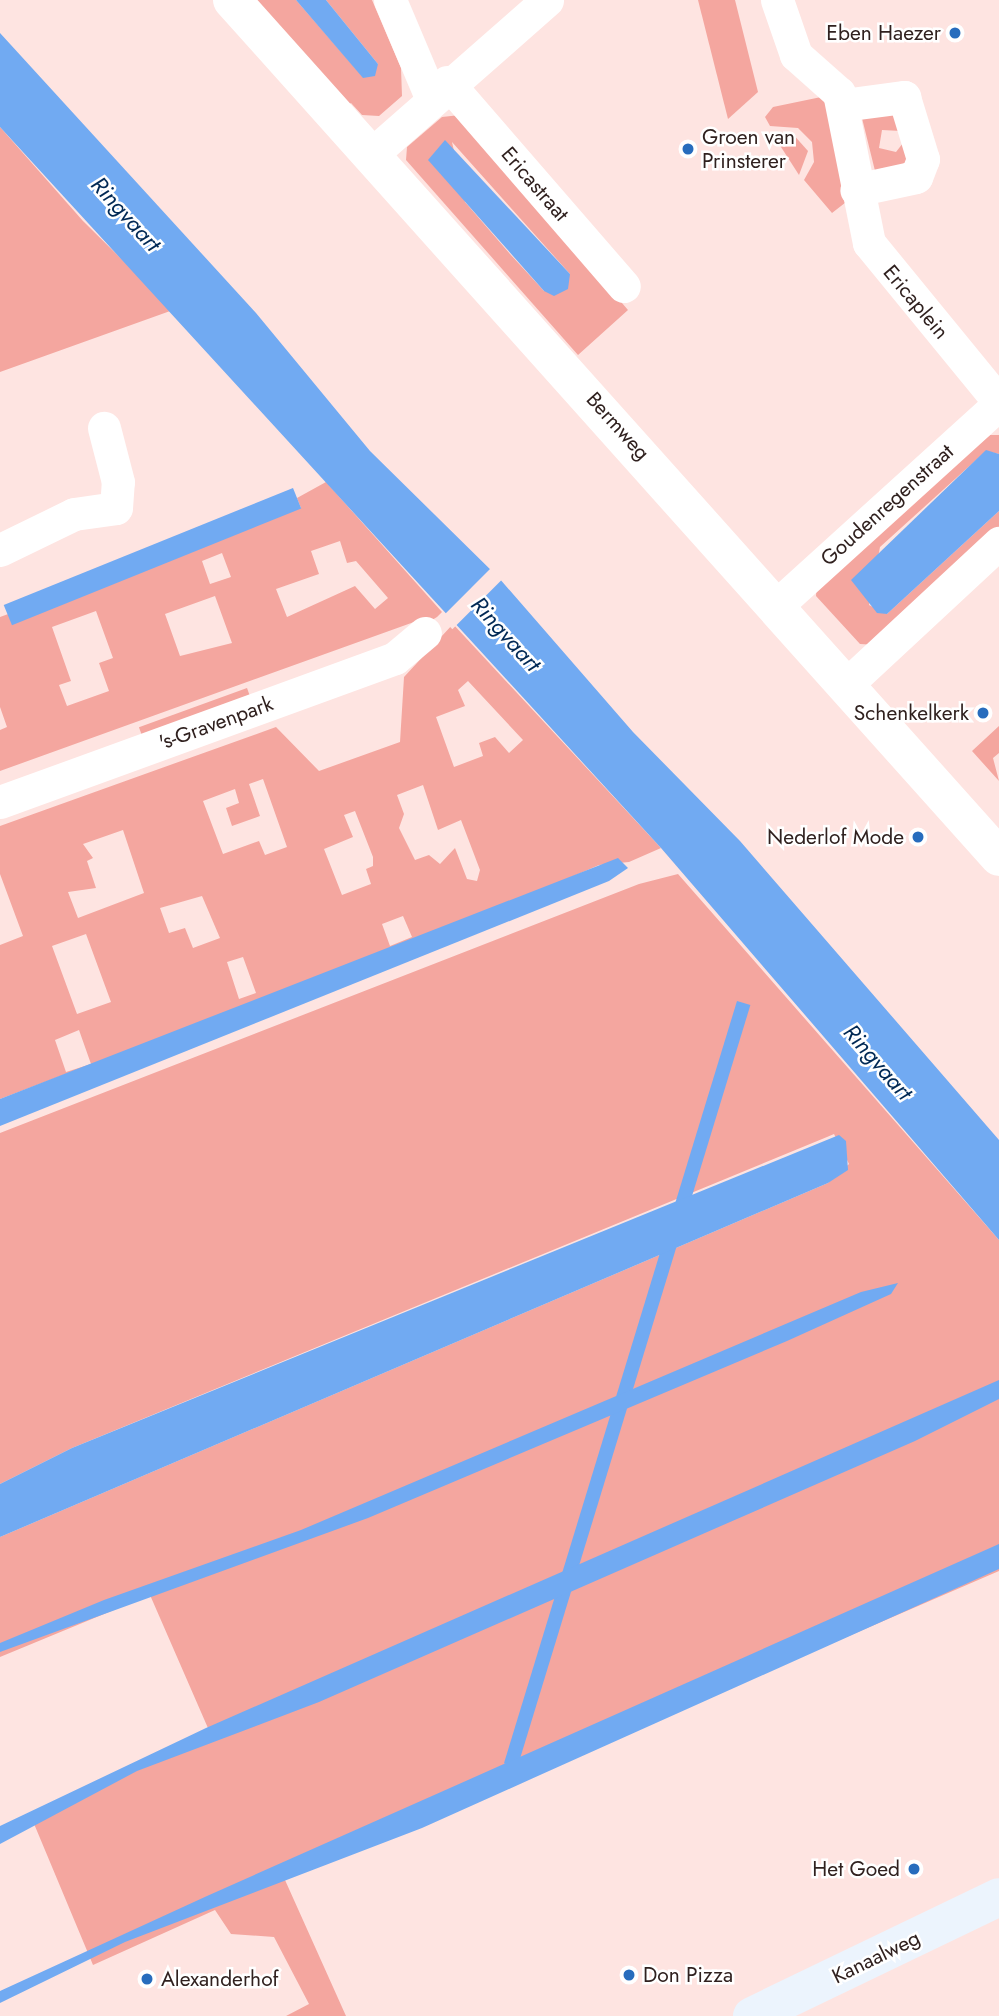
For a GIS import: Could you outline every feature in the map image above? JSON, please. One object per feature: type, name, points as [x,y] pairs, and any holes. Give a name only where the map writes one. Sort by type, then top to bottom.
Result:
[{"type":"main road","name":"Kanaalweg","points":[[752,2016],[999,1897]]},
{"type":"street","name":"Bermweg","points":[[232,0],[999,857]]},
{"type":"street","name":"Ericastraat","points":[[390,0],[439,90],[624,286]]},
{"type":"street","points":[[372,154],[439,90],[547,0]]},
{"type":"street","points":[[777,0],[789,44],[834,86],[843,105],[904,97],[923,159],[916,177],[856,190]]},
{"type":"street","name":"Ericaplein","points":[[843,105],[856,190],[876,255],[999,403]]},
{"type":"street","name":"Goudenregenstraat","points":[[775,607],[999,403]]},
{"type":"street","points":[[0,550],[74,514],[116,508],[118,482],[104,428]]},
{"type":"street","points":[[846,685],[999,543]]},
{"type":"street","name":"'s-Gravenpark","points":[[0,802],[395,658],[425,634]]},
{"type":"shaded area","points":[[249,0],[296,0],[363,77],[378,64],[326,0],[372,0],[401,68],[402,96],[379,116],[362,115],[351,103],[345,107]]},
{"type":"shaded area","points":[[698,0],[735,0],[758,92],[728,119]]},
{"type":"shaded area","points":[[826,96],[850,199],[832,213],[804,180],[814,162],[812,142],[798,128],[770,126],[765,117],[773,107]]},
{"type":"shaded area","points":[[890,104],[901,131],[882,130],[879,148],[896,152],[903,143],[915,157],[877,179],[860,110]]},
{"type":"shaded area","points":[[460,115],[628,310],[578,355],[406,160],[407,147],[442,117]],"holes":[[[452,142],[570,274],[544,291],[510,254],[465,202]]]},
{"type":"shaded area","points":[[0,127],[83,221],[173,310],[0,372]]},
{"type":"shaded area","points":[[791,132],[808,151],[799,175],[772,133]]},
{"type":"shaded area","points":[[990,435],[999,435],[999,454],[986,451],[880,547],[869,605],[887,614],[999,511],[999,533],[877,645],[860,644],[816,596],[817,579]]},
{"type":"shaded area","points":[[326,482],[442,612],[419,628],[414,622],[0,771],[0,730],[7,727],[0,707],[0,617],[301,508],[297,498]],"holes":[[[340,541],[347,563],[356,561],[388,598],[375,609],[355,586],[287,617],[276,589],[319,574],[311,551]],[[222,553],[231,577],[210,584],[202,561]],[[215,596],[232,643],[180,656],[165,614]],[[96,611],[113,658],[99,663],[109,691],[67,706],[59,685],[71,681],[52,627]]]},
{"type":"shaded area","points":[[453,624],[661,848],[629,862],[599,865],[484,915],[0,1099],[0,945],[23,936],[0,874],[0,826],[276,727],[319,771],[400,742],[404,677]],"holes":[[[468,681],[523,740],[509,753],[495,737],[479,743],[483,756],[454,767],[436,717],[465,706],[458,690]],[[263,779],[287,847],[265,855],[259,841],[223,854],[203,801],[235,789],[239,803],[226,808],[232,826],[260,816],[249,784]],[[423,785],[438,830],[461,820],[480,870],[477,881],[467,879],[455,848],[440,864],[429,855],[415,860],[399,828],[404,814],[397,795]],[[355,811],[373,857],[373,866],[366,869],[371,884],[342,895],[324,849],[353,837],[344,815]],[[123,830],[144,893],[78,918],[68,892],[96,888],[87,861],[93,858],[83,844]],[[202,896],[220,938],[193,948],[185,928],[169,933],[160,908]],[[403,916],[412,937],[390,946],[382,924]],[[86,934],[111,1002],[77,1014],[52,946]],[[243,957],[256,993],[239,999],[227,962]],[[79,1030],[91,1064],[66,1072],[55,1040]]]},
{"type":"shaded area","points":[[247,688],[251,699],[143,739],[139,727]]},
{"type":"shaded area","points":[[999,726],[999,753],[993,758],[999,781],[972,751]]},
{"type":"shaded area","points":[[678,874],[999,1240],[999,1571],[285,1880],[346,2016],[286,2016],[309,2004],[274,1937],[231,1934],[215,1910],[93,1965],[32,1819],[211,1735],[150,1595],[0,1657],[0,1537],[828,1183],[849,1164],[834,1134],[72,1448],[0,1484],[0,1133],[639,884]]},
{"type":"water","points":[[296,0],[326,0],[378,64],[375,76],[363,78]]},
{"type":"water","name":"Ringvaart","points":[[0,33],[256,313],[370,451],[499,578],[633,732],[740,841],[999,1140],[999,1240],[661,848],[0,127]]},
{"type":"water","points":[[445,140],[570,274],[568,289],[554,296],[544,291],[428,160]]},
{"type":"water","points":[[986,450],[999,454],[999,511],[887,614],[877,613],[851,580]]},
{"type":"water","points":[[293,488],[301,508],[12,625],[4,605]]},
{"type":"water","points":[[618,858],[628,868],[609,881],[0,1126],[0,1099]]},
{"type":"water","points":[[737,1001],[750,1005],[517,1767],[504,1763]]},
{"type":"water","points":[[839,1135],[846,1141],[848,1170],[828,1183],[0,1537],[0,1484],[72,1448]]},
{"type":"water","points":[[898,1283],[891,1294],[787,1341],[368,1518],[0,1652],[0,1643],[104,1600],[301,1530],[861,1292]]},
{"type":"water","points":[[999,1380],[999,1399],[915,1441],[319,1702],[137,1771],[0,1844],[0,1826],[206,1728]]},
{"type":"water","points":[[999,1544],[999,1569],[422,1828],[125,1942],[0,2003],[0,1991],[207,1896]]},
{"type":"pier","points":[[492,567],[503,578],[452,629],[441,618]]},
{"type":"place","name":"Eben Haezer","points":[[955,33]]},
{"type":"place","name":"Groen van Prinsterer","points":[[688,149]]},
{"type":"place","name":"Schenkelkerk","points":[[983,713]]},
{"type":"place","name":"Nederlof Mode","points":[[918,837]]},
{"type":"place","name":"Het Goed","points":[[914,1869]]},
{"type":"place","name":"Don Pizza","points":[[629,1975]]},
{"type":"place","name":"Alexanderhof","points":[[147,1979]]}]
